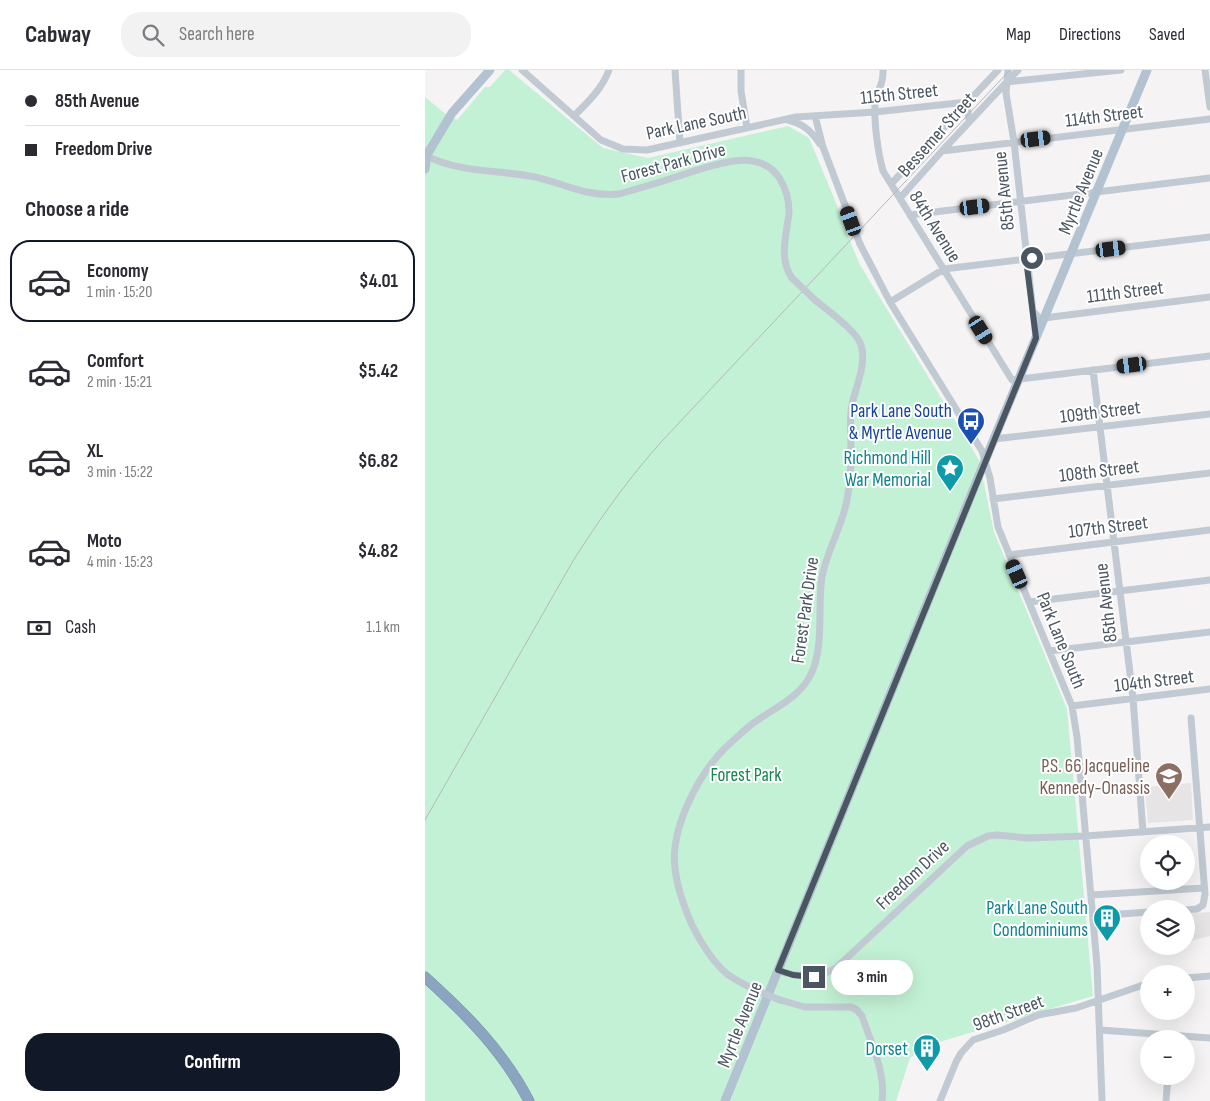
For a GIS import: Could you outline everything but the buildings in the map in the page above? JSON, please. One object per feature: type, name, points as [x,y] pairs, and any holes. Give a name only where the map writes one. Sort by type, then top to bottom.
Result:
[{"type":"highway","points":[[425,977],[469,1018],[493,1045],[514,1074],[529,1101]]},
{"type":"highway","points":[[425,985],[483,1043],[505,1072],[522,1101]]},
{"type":"main road","points":[[425,169],[426,156],[452,113],[490,70]]},
{"type":"main road","name":"Myrtle Avenue","points":[[725,1101],[994,439],[1147,70]]},
{"type":"street","name":"Park Lane South","points":[[522,70],[601,140],[623,149],[647,150],[785,120],[815,116],[823,147],[860,244],[890,302],[982,451],[990,478],[998,527],[1051,651],[1072,706],[1077,737],[1093,916],[1102,1101]]},
{"type":"street","points":[[574,116],[591,99],[605,80],[609,70]]},
{"type":"street","points":[[675,70],[680,143]]},
{"type":"street","points":[[741,70],[741,91],[747,128]]},
{"type":"street","name":"84th Avenue","points":[[883,70],[884,78],[875,102],[879,156],[883,171],[1012,380],[1019,379]]},
{"type":"street","points":[[891,184],[998,70]]},
{"type":"street","name":"85th Avenue","points":[[1008,70],[1006,93],[1014,142],[1031,309],[1036,338]]},
{"type":"street","name":"Bessemer Street","points":[[900,198],[1018,70]]},
{"type":"street","points":[[1007,82],[1121,70]]},
{"type":"street","points":[[1205,70],[1210,107]]},
{"type":"street","name":"115th Street","points":[[815,116],[875,112],[967,102],[969,121]]},
{"type":"street","name":"114th Street","points":[[942,151],[1210,118]]},
{"type":"street","name":"Park Lane South","points":[[785,120],[799,123],[809,130],[823,147]]},
{"type":"street","name":"Forest Park Drive","points":[[426,156],[450,165],[539,178],[580,191],[603,195],[619,194],[725,162],[748,161],[765,165],[778,176],[785,187],[789,210],[784,254],[785,265],[792,278],[851,331],[861,345],[862,361],[850,414],[851,473],[846,503],[827,556],[822,577],[819,600],[819,639],[816,662],[810,677],[798,692],[745,731],[723,750],[704,776],[692,794],[684,813],[678,832],[674,867],[685,909],[699,940],[712,959],[728,975],[755,990],[805,1007],[851,1007],[857,1010],[862,1016],[881,1073],[884,1088],[882,1101]]},
{"type":"street","points":[[909,214],[1210,178]]},
{"type":"street","points":[[890,302],[944,270],[1210,237]]},
{"type":"street","name":"111th Street","points":[[1044,318],[1210,297]]},
{"type":"street","points":[[1031,309],[1036,316],[1044,318]]},
{"type":"street","points":[[1019,379],[1210,356]]},
{"type":"street","name":"85th Avenue","points":[[1093,370],[1133,698],[1143,832]]},
{"type":"street","name":"109th Street","points":[[994,439],[1210,414]]},
{"type":"street","name":"108th Street","points":[[993,499],[1210,473]]},
{"type":"street","name":"107th Street","points":[[1009,554],[1210,530]]},
{"type":"street","points":[[1029,602],[1210,580]]},
{"type":"street","points":[[1051,651],[1210,632]]},
{"type":"street","name":"104th Street","points":[[1072,706],[1210,689]]},
{"type":"street","points":[[1191,718],[1206,892],[1203,905],[1195,909]]},
{"type":"street","name":"Freedom Drive","points":[[778,970],[793,975],[814,977],[836,968],[967,846],[976,840],[988,836],[1027,838],[1085,836],[1210,827]]},
{"type":"street","points":[[1091,896],[1206,892]]},
{"type":"street","points":[[1093,916],[1140,913]]},
{"type":"street","points":[[1195,977],[1210,976]]},
{"type":"street","name":"98th Street","points":[[940,1101],[956,1062],[961,1053],[973,1040],[1038,1015],[1076,1008],[1140,986]]},
{"type":"street","points":[[1100,1030],[1140,1034]]},
{"type":"street","points":[[1195,1038],[1210,1038]]},
{"type":"street","points":[[1166,1101],[1167,1085]]},
{"type":"shaded area","name":"P.S. 66 Jacqueline Kennedy-Onassis","points":[[1191,783],[1193,820],[1148,823],[1145,787]]},
{"type":"shaded area","points":[[1210,912],[1210,936],[1195,940],[1195,913]]},
{"type":"green space","name":"Forest Park","points":[[505,70],[509,70],[603,148],[648,158],[788,126],[809,138],[860,265],[979,460],[994,532],[1067,709],[1093,996],[926,1046],[910,1058],[896,1101],[425,1101],[425,97],[443,112],[457,120],[485,87],[490,87]]},
{"type":"railway","points":[[425,820],[573,561],[626,484],[662,441],[1010,70]]},
{"type":"place","name":"Park Lane South & Myrtle Avenue","points":[[971,445]]},
{"type":"place","name":"Richmond Hill War Memorial","points":[[950,492]]},
{"type":"place","name":"P.S. 66 Jacqueline Kennedy-Onassis","points":[[1169,800]]},
{"type":"place","name":"Park Lane South Condominiums","points":[[1107,942]]},
{"type":"place","name":"Dorset","points":[[927,1072]]},
{"type":"route","points":[[814,977],[793,975],[778,970],[1036,338],[1026,259],[1032,258]]}]
